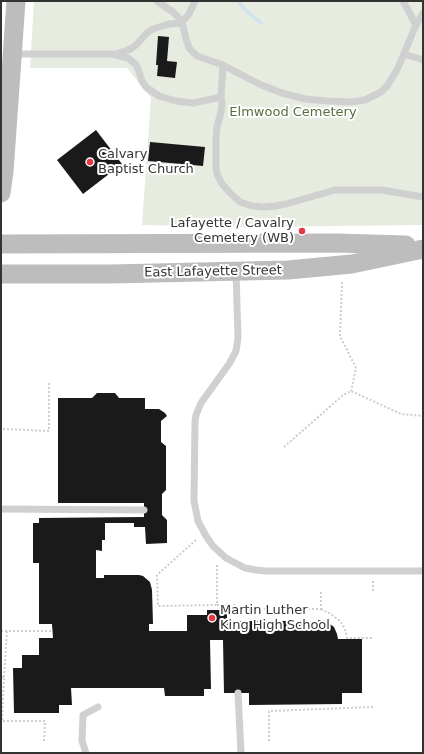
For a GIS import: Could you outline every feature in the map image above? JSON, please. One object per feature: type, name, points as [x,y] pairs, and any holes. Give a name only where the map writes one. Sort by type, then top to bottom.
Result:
[{"type":"street","points":[[1,193],[4,172],[16,1]]},
{"type":"street","points":[[31,274],[26,264],[27,256],[32,248],[39,243]]},
{"type":"street","points":[[111,274],[122,266],[127,258],[130,250],[125,243]]},
{"type":"street","points":[[1,244],[336,243],[423,246]]},
{"type":"street","name":"East Lafayette Street","points":[[1,274],[111,274],[288,270],[352,264],[423,249]]},
{"type":"lane","points":[[157,1],[173,12],[185,30],[187,43],[197,56],[223,65],[259,84],[282,93],[305,99],[328,101],[351,102],[365,100],[381,92],[394,75],[416,25],[423,13]]},
{"type":"lane","points":[[12,54],[116,54],[132,48],[152,29],[169,24],[181,23],[189,14],[195,1]]},
{"type":"lane","points":[[403,1],[416,25]]},
{"type":"lane","points":[[116,54],[128,58],[133,62],[136,65],[146,87],[159,96],[176,101],[193,103],[221,97]]},
{"type":"lane","points":[[404,54],[423,60]]},
{"type":"lane","points":[[223,65],[222,104],[216,139],[216,168],[222,184],[240,202],[252,206],[275,206],[335,190],[382,190],[423,197]]},
{"type":"lane","points":[[236,271],[237,345],[233,357],[198,409],[195,422],[194,501],[201,529],[213,546],[222,555],[245,568],[266,571],[423,571]]},
{"type":"lane","points":[[1,509],[144,510]]},
{"type":"lane","points":[[238,693],[241,753]]},
{"type":"lane","points":[[86,753],[82,741],[83,715],[98,707]]},
{"type":"path","points":[[342,282],[340,336],[356,368],[351,392]]},
{"type":"path","points":[[3,429],[49,431],[49,383]]},
{"type":"path","points":[[284,447],[342,396],[351,392],[401,414],[423,416]]},
{"type":"path","points":[[196,540],[157,575],[158,606],[234,605],[241,609],[321,609],[332,614],[340,621],[347,638],[373,638]]},
{"type":"path","points":[[217,565],[217,605]]},
{"type":"path","points":[[373,581],[373,591]]},
{"type":"path","points":[[321,591],[321,609]]},
{"type":"path","points":[[1,631],[52,631]]},
{"type":"path","points":[[7,631],[2,677],[2,721],[45,721],[44,742]]},
{"type":"path","points":[[269,741],[269,711],[373,707]]},
{"type":"green space","name":"Elmwood Cemetery","points":[[34,1],[423,1],[423,225],[249,227],[142,225],[151,98],[127,68],[30,68]]},
{"type":"building","points":[[158,36],[169,37],[167,61],[177,62],[175,78],[157,76],[158,65],[156,65]]},
{"type":"building","name":"Calvary Baptist Church","points":[[96,130],[122,164],[83,194],[57,160]]},
{"type":"building","points":[[150,142],[205,147],[203,166],[148,161]]},
{"type":"building","points":[[97,393],[115,393],[119,398],[145,398],[145,409],[159,409],[167,416],[161,421],[161,442],[166,446],[166,490],[162,494],[162,515],[167,520],[167,543],[146,544],[145,527],[134,527],[134,523],[105,523],[105,540],[102,540],[102,551],[96,550],[96,578],[104,578],[104,575],[139,575],[143,576],[150,582],[152,590],[153,624],[149,624],[149,631],[187,631],[187,615],[207,615],[207,610],[227,610],[227,621],[295,621],[295,624],[318,624],[318,620],[326,621],[334,627],[338,639],[362,639],[362,693],[342,693],[342,704],[249,705],[249,693],[224,693],[223,640],[210,640],[211,689],[204,689],[204,696],[165,696],[164,688],[71,688],[72,705],[59,705],[59,713],[14,713],[13,668],[22,668],[22,655],[39,655],[39,638],[53,638],[52,624],[39,624],[39,563],[33,563],[33,523],[39,523],[39,518],[144,517],[144,503],[58,503],[58,398],[92,398]]},
{"type":"waterway","points":[[238,1],[244,9],[261,23]]},
{"type":"place","name":"Calvary Baptist Church","points":[[90,162]]},
{"type":"place","name":"Lafayette / Cavalry Cemetery (WB)","points":[[302,231]]},
{"type":"place","name":"Martin Luther King High School","points":[[212,618]]}]
